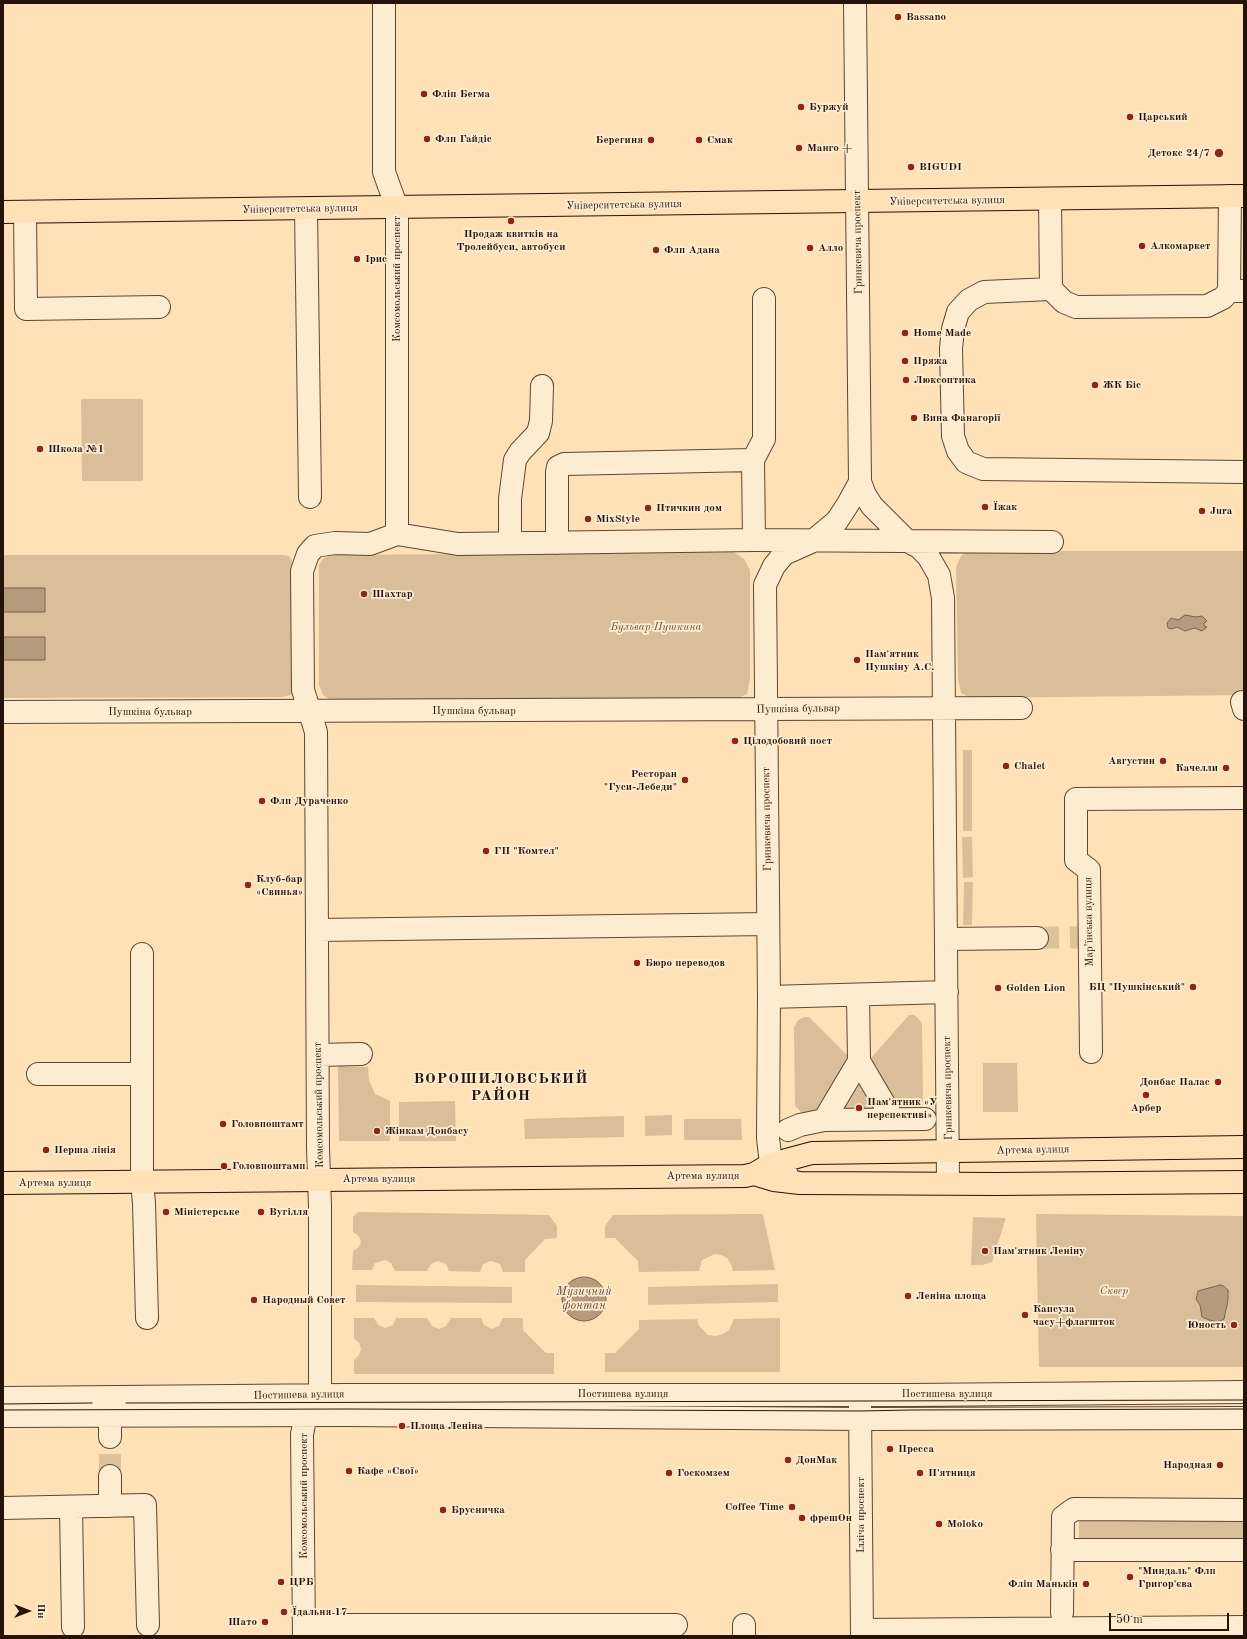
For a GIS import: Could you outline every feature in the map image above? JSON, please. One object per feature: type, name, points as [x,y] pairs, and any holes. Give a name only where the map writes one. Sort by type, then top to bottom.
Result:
[{"type":"main road","name":"Університетська вулиця","points":[[3,212],[1050,200],[1237,196]]},
{"type":"main road","name":"Артема вулиця","points":[[3,1183],[745,1176],[812,1153],[1236,1147]]},
{"type":"main road","points":[[1235,1182],[1209,1178],[1202,1172],[1202,1159],[1209,1153],[1236,1147]]},
{"type":"main road","name":"Артема вулиця","points":[[762,1169],[774,1180],[800,1183],[1235,1182]]},
{"type":"street","name":"Комсомольський проспект","points":[[304,1630],[302,1434],[306,1415],[317,1403],[320,1395],[320,1179],[318,1148],[316,732],[303,690],[302,571],[308,554],[315,546],[335,543],[370,544],[397,534],[397,208],[384,172],[384,3]]},
{"type":"street","name":"Гринкевича проспект","points":[[855,3],[860,482],[865,496],[872,506],[907,541],[919,547],[928,556],[939,575],[943,598],[948,1183]]},
{"type":"street","points":[[1050,200],[1051,289],[1064,302],[1076,307],[1207,306],[1236,291],[1237,196]]},
{"type":"street","points":[[306,209],[310,497]]},
{"type":"street","points":[[24,212],[26,309],[159,307]]},
{"type":"street","points":[[1051,289],[984,292],[969,300],[958,312],[953,329],[951,348],[953,436],[958,451],[966,462],[983,470],[1244,472]]},
{"type":"street","points":[[754,540],[753,460],[764,439],[764,299]]},
{"type":"street","points":[[510,543],[510,499],[515,460],[538,433],[541,421],[542,386]]},
{"type":"street","points":[[556,543],[557,472],[558,467],[564,464],[753,460]]},
{"type":"street","name":"Гринкевича проспект","points":[[762,1169],[768,1138],[769,997],[765,584],[774,566],[784,554],[813,541],[837,521],[860,482]]},
{"type":"street","points":[[397,534],[458,544],[754,540],[1052,542]]},
{"type":"street","name":"Пушкіна бульвар","points":[[3,712],[1021,708]]},
{"type":"street","name":"Мар’їнська вулиця","points":[[1091,1052],[1089,870],[1076,860],[1076,799],[1244,798]]},
{"type":"street","points":[[317,930],[768,924]]},
{"type":"street","points":[[946,939],[1037,938]]},
{"type":"street","points":[[142,954],[142,1182],[147,1318]]},
{"type":"street","points":[[769,997],[947,992]]},
{"type":"street","points":[[858,995],[859,1061],[893,1119]]},
{"type":"street","points":[[318,1054],[361,1054]]},
{"type":"street","points":[[824,1120],[859,1061]]},
{"type":"street","points":[[38,1074],[142,1074]]},
{"type":"street","points":[[788,1130],[824,1120],[925,1119]]},
{"type":"street","name":"Постишева вулиця","points":[[3,1416],[110,1406],[320,1395],[1244,1392]]},
{"type":"street","name":"Ілліча проспект","points":[[860,1394],[862,1633]]},
{"type":"street","name":"Постишева вулиця","points":[[3,1398],[110,1406],[306,1415],[861,1419],[1244,1418]]},
{"type":"street","points":[[110,1406],[110,1437]]},
{"type":"street","points":[[110,1476],[110,1506]]},
{"type":"street","points":[[3,1508],[145,1505],[148,1625]]},
{"type":"street","points":[[71,1507],[73,1627]]},
{"type":"street","points":[[1062,1613],[1063,1517],[1074,1509],[1244,1510]]},
{"type":"street","points":[[1062,1550],[1244,1550]]},
{"type":"street","points":[[304,1630],[676,1625]]},
{"type":"street","points":[[862,1633],[1244,1626]]},
{"type":"green space","points":[[81,399],[143,399],[143,481],[82,481]]},
{"type":"green space","points":[[967,551],[1244,551],[1244,695],[971,698],[961,693],[958,679],[956,567],[961,556]]},
{"type":"green space","name":"Бульвар Пушкина","points":[[734,552],[744,559],[750,570],[750,679],[747,694],[734,700],[334,702],[323,695],[319,685],[319,565],[323,559],[330,555]]},
{"type":"green space","points":[[3,555],[289,556],[293,563],[294,680],[291,695],[283,697],[3,698]]},
{"type":"green space","points":[[963,750],[972,750],[972,831],[963,831]]},
{"type":"green space","points":[[962,837],[972,837],[973,877],[963,878]]},
{"type":"green space","points":[[964,882],[973,882],[972,925],[963,925]]},
{"type":"green space","points":[[909,1015],[914,1015],[922,1024],[923,1101],[920,1109],[896,1113],[871,1058]]},
{"type":"green space","points":[[809,1017],[852,1060],[825,1113],[803,1114],[795,1106],[794,1027],[798,1020]]},
{"type":"green space","points":[[983,1063],[1017,1063],[1018,1112],[983,1112]]},
{"type":"green space","points":[[338,1066],[368,1067],[369,1080],[375,1094],[390,1101],[390,1141],[339,1141]]},
{"type":"green space","points":[[852,1076],[865,1077],[882,1114],[835,1114]]},
{"type":"green space","points":[[455,1101],[456,1141],[399,1141],[399,1102]]},
{"type":"green space","points":[[672,1115],[672,1135],[645,1136],[645,1116]]},
{"type":"green space","points":[[624,1116],[624,1137],[525,1139],[524,1119]]},
{"type":"green space","points":[[684,1119],[741,1119],[742,1140],[684,1140]]},
{"type":"green space","points":[[358,1212],[549,1215],[557,1226],[557,1238],[545,1239],[525,1260],[525,1272],[503,1272],[500,1264],[491,1261],[483,1264],[480,1272],[449,1271],[446,1264],[438,1261],[431,1264],[427,1271],[395,1271],[391,1263],[385,1260],[375,1263],[372,1270],[352,1270],[353,1251],[358,1248],[361,1242],[359,1236],[353,1232],[353,1217]]},
{"type":"green space","points":[[763,1214],[775,1270],[733,1271],[727,1258],[715,1254],[702,1260],[699,1271],[639,1272],[638,1261],[615,1238],[605,1238],[605,1226],[613,1215]]},
{"type":"green space","name":"Сквер","points":[[1036,1214],[1244,1216],[1244,1367],[1039,1367]]},
{"type":"green space","points":[[973,1217],[1006,1218],[992,1262],[982,1265],[971,1265]]},
{"type":"green space","points":[[778,1284],[778,1302],[648,1305],[648,1287]]},
{"type":"green space","points":[[356,1285],[512,1287],[512,1303],[356,1302]]},
{"type":"green space","points":[[354,1318],[374,1318],[378,1325],[385,1328],[393,1325],[396,1318],[427,1318],[432,1326],[439,1329],[446,1326],[451,1318],[481,1318],[484,1325],[492,1329],[499,1326],[503,1318],[523,1318],[523,1330],[546,1353],[554,1353],[554,1374],[354,1374],[354,1360],[359,1355],[361,1349],[359,1343],[354,1338]]},
{"type":"green space","points":[[780,1318],[780,1372],[605,1372],[605,1353],[615,1353],[639,1329],[639,1320],[697,1319],[699,1326],[708,1335],[715,1336],[723,1334],[729,1330],[734,1319]]},
{"type":"green space","points":[[1079,1515],[1244,1516],[1244,1546],[1079,1545]]},
{"type":"water","points":[[3,588],[45,588],[45,612],[3,612]]},
{"type":"water","points":[[1185,615],[1196,617],[1202,616],[1207,621],[1204,623],[1204,626],[1207,627],[1202,631],[1195,628],[1185,631],[1177,627],[1172,629],[1168,628],[1167,623],[1171,618],[1178,620]]},
{"type":"water","points":[[3,637],[45,637],[45,660],[3,660]]},
{"type":"water","name":"Музичний фонтан","points":[[580,1277],[588,1277],[600,1283],[606,1295],[606,1303],[600,1315],[588,1321],[580,1321],[568,1315],[562,1303],[562,1295],[568,1283]]},
{"type":"water","points":[[1220,1285],[1224,1286],[1228,1290],[1228,1300],[1224,1319],[1218,1322],[1202,1317],[1200,1305],[1196,1299],[1198,1291]]},
{"type":"tunnel","points":[[1037,938],[1090,937]]},
{"type":"tunnel","points":[[110,1437],[110,1476]]},
{"type":"tram line","points":[[126,1403],[1244,1400]]},
{"type":"tram line","points":[[3,1404],[92,1403]]},
{"type":"tram line","points":[[3,1410],[345,1409],[860,1411],[1244,1409]]},
{"type":"place","name":"Bassano","points":[[898,17]]},
{"type":"place","name":"Фліп Бегма","points":[[424,94]]},
{"type":"place","name":"Буржуй","points":[[801,107]]},
{"type":"place","name":"Царський","points":[[1130,117]]},
{"type":"place","name":"Флп Гайдіс","points":[[427,139]]},
{"type":"place","name":"Берегиня","points":[[651,140]]},
{"type":"place","name":"Смак","points":[[699,140]]},
{"type":"place","name":"Манго +","points":[[799,148]]},
{"type":"place","name":"Детокс 24/7","points":[[1219,153]]},
{"type":"place","name":"BIGUDI","points":[[911,167]]},
{"type":"place","name":"Продаж квитків на Тролейбуси, автобуси","points":[[511,221]]},
{"type":"place","name":"Алкомаркет","points":[[1142,246]]},
{"type":"place","name":"Алло","points":[[810,248]]},
{"type":"place","name":"Флп Адана","points":[[656,250]]},
{"type":"place","name":"Ірис","points":[[357,259]]},
{"type":"place","name":"Home Made","points":[[905,333]]},
{"type":"place","name":"Пряжа","points":[[905,361]]},
{"type":"place","name":"Люксоптика","points":[[906,380]]},
{"type":"place","name":"ЖК Біс","points":[[1095,385]]},
{"type":"place","name":"Вина Фанагорії","points":[[914,418]]},
{"type":"place","name":"Школа №1","points":[[40,449]]},
{"type":"place","name":"Їжак","points":[[985,507]]},
{"type":"place","name":"Птичкин дом","points":[[648,508]]},
{"type":"place","name":"Jura","points":[[1202,511]]},
{"type":"place","name":"MixStyle","points":[[588,519]]},
{"type":"place","name":"Шахтар","points":[[364,594]]},
{"type":"place","name":"Пам'ятник Пушкіну А.С.","points":[[857,660]]},
{"type":"place","name":"Цілодобовий пост","points":[[735,741]]},
{"type":"place","name":"Августин","points":[[1163,761]]},
{"type":"place","name":"Chalet","points":[[1006,766]]},
{"type":"place","name":"Качелли","points":[[1226,768]]},
{"type":"place","name":"Ресторан \"Гуси-Лебеди\"","points":[[685,780]]},
{"type":"place","name":"Флп Дураченко","points":[[262,801]]},
{"type":"place","name":"ГП \"Комтел\"","points":[[486,851]]},
{"type":"place","name":"Клуб-бар «Свинья»","points":[[248,885]]},
{"type":"place","name":"Бюро переводов","points":[[637,963]]},
{"type":"place","name":"БЦ \"Пушкінський\"","points":[[1193,987]]},
{"type":"place","name":"Golden Lion","points":[[998,988]]},
{"type":"place","name":"Донбас Палас","points":[[1218,1082]]},
{"type":"place","name":"Арбер","points":[[1146,1095]]},
{"type":"place","name":"Пам'ятник «У перспективі»","points":[[859,1108]]},
{"type":"place","name":"Головпоштамт","points":[[223,1124]]},
{"type":"place","name":"Жінкам Донбасу","points":[[377,1131]]},
{"type":"place","name":"Перша лінія","points":[[46,1150]]},
{"type":"place","name":"Головпоштамп","points":[[224,1166]]},
{"type":"place","name":"Міністерське","points":[[166,1212]]},
{"type":"place","name":"Вугілля","points":[[261,1212]]},
{"type":"place","name":"Пам'ятник Леніну","points":[[985,1251]]},
{"type":"place","name":"Леніна площа","points":[[908,1296]]},
{"type":"place","name":"Народный Совет","points":[[254,1300]]},
{"type":"place","name":"Капсула часу+флагшток","points":[[1025,1315]]},
{"type":"place","name":"Юность","points":[[1234,1325]]},
{"type":"place","name":"Площа Леніна","points":[[402,1426]]},
{"type":"place","name":"Пресса","points":[[890,1449]]},
{"type":"place","name":"ДонМак","points":[[788,1460]]},
{"type":"place","name":"Народная","points":[[1220,1465]]},
{"type":"place","name":"Кафе «Свої»","points":[[349,1471]]},
{"type":"place","name":"Госкомзем","points":[[669,1473]]},
{"type":"place","name":"П'ятниця","points":[[920,1473]]},
{"type":"place","name":"Coffee Time","points":[[792,1507]]},
{"type":"place","name":"Брусничка","points":[[443,1510]]},
{"type":"place","name":"фрешОн","points":[[802,1518]]},
{"type":"place","name":"Moloko","points":[[939,1524]]},
{"type":"place","name":"\"Миндаль\" Флп Григор'єва","points":[[1130,1577]]},
{"type":"place","name":"ЦРБ","points":[[281,1582]]},
{"type":"place","name":"Фліп Манькін","points":[[1086,1584]]},
{"type":"place","name":"Їдальня 17","points":[[284,1612]]},
{"type":"place","name":"Шато","points":[[265,1622]]},
{"type":"district","name":"ВОРОШИЛОВСЬКИЙ РАЙОН","points":[[501,1088]]}]
